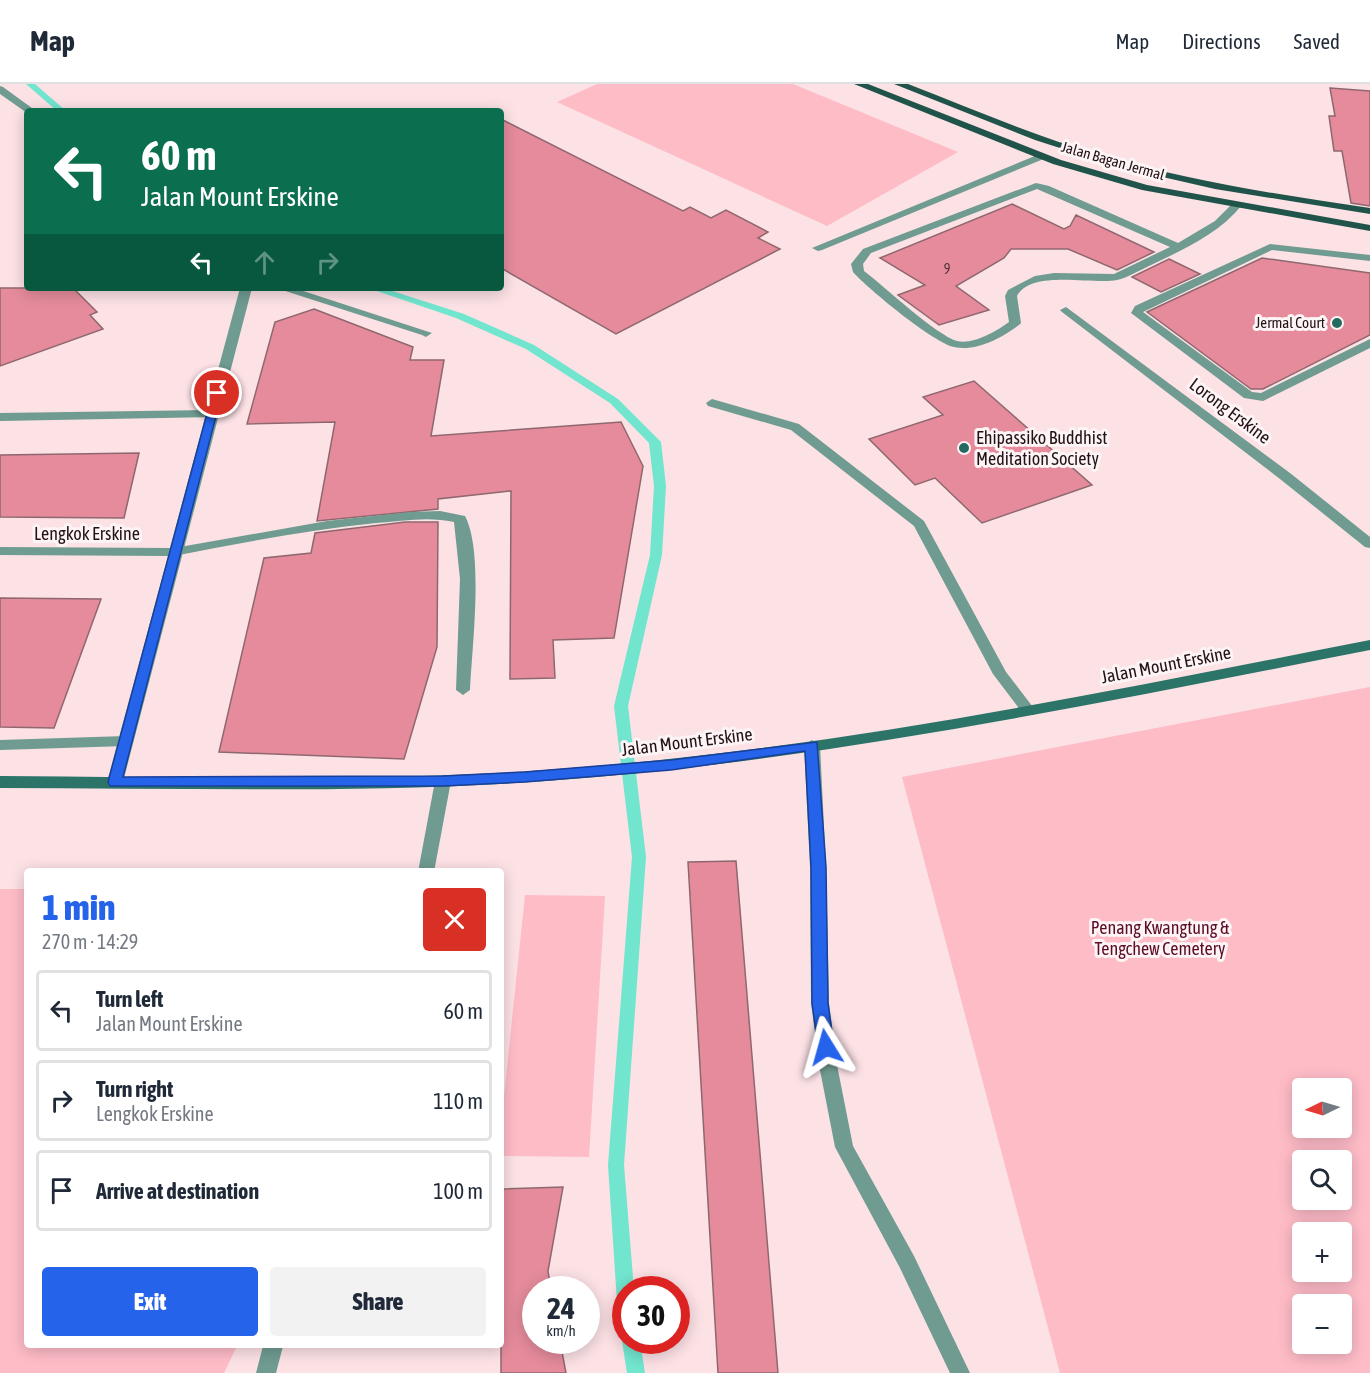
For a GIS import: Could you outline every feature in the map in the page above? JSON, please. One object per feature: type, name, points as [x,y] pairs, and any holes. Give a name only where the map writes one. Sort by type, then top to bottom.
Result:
[{"type":"main road","name":"Jalan Bagan Jermal","points":[[859,84],[1042,156],[1146,188],[1370,228]]},
{"type":"main road","name":"Jalan Bagan Jermal","points":[[900,84],[1066,148],[1123,165],[1210,185],[1370,211]]},
{"type":"main road","name":"Jalan Mount Erskine","points":[[0,782],[443,781],[671,765],[1029,711],[1370,645]]},
{"type":"street","points":[[0,89],[27,108]]},
{"type":"street","points":[[818,248],[1042,156]]},
{"type":"street","points":[[1179,247],[1036,186],[867,251],[857,264],[860,272],[949,342],[958,345],[968,344],[1009,328],[1015,322],[1011,296],[1014,290],[1039,278],[1054,276],[1116,277],[1179,247],[1219,223],[1237,205]]},
{"type":"street","points":[[1370,258],[1270,247],[1139,308],[1137,313],[1248,395],[1256,397],[1263,397],[1370,343]]},
{"type":"street","points":[[115,782],[174,552],[245,291]]},
{"type":"street","points":[[292,291],[426,333]]},
{"type":"street","name":"Lorong Erskine","points":[[1066,310],[1286,476],[1370,544]]},
{"type":"street","points":[[712,403],[795,427],[919,524],[1000,674],[1029,711]]},
{"type":"street","points":[[0,417],[211,414]]},
{"type":"street","name":"Lengkok Erskine","points":[[0,551],[174,552],[272,531],[349,521],[439,513],[460,519],[464,530],[466,562],[463,690]]},
{"type":"street","points":[[0,745],[126,741]]},
{"type":"street","points":[[812,745],[818,867],[820,1003],[829,1070],[844,1147],[907,1262],[960,1373]]},
{"type":"street","points":[[427,868],[443,781]]},
{"type":"street","points":[[266,1373],[272,1348]]},
{"type":"green space","points":[[597,84],[793,84],[958,152],[827,226],[557,102]]},
{"type":"green space","name":"Penang Kwangtung & Tengchew Cemetery","points":[[1370,687],[1370,1373],[1060,1373],[902,777]]},
{"type":"green space","points":[[0,889],[24,889],[24,1348],[236,1348],[224,1373],[0,1373]]},
{"type":"green space","points":[[525,895],[605,896],[589,1157],[504,1156],[504,1096]]},
{"type":"building","points":[[1330,88],[1370,91],[1370,206],[1351,203],[1342,151],[1334,151],[1329,116],[1335,116]]},
{"type":"building","points":[[504,121],[683,211],[690,207],[711,218],[726,210],[768,232],[758,238],[780,249],[616,334],[504,270]]},
{"type":"building","points":[[1012,204],[1064,229],[1070,226],[1076,215],[1154,252],[1117,270],[1068,249],[1011,249],[1004,258],[956,286],[989,310],[939,325],[898,295],[925,285],[880,258]]},
{"type":"building","name":"Jermal Court","points":[[1262,258],[1370,273],[1370,335],[1263,389],[1251,389],[1147,312]]},
{"type":"building","points":[[1169,259],[1200,274],[1161,292],[1132,277]]},
{"type":"building","points":[[0,288],[24,288],[24,291],[76,291],[97,312],[90,315],[103,329],[0,366]]},
{"type":"building","points":[[314,309],[413,347],[410,360],[444,360],[431,436],[621,422],[643,466],[614,638],[553,640],[555,678],[510,679],[511,491],[438,499],[438,509],[317,521],[335,422],[247,424],[275,322]]},
{"type":"building","name":"Ehipassiko Buddhist Meditation Society","points":[[974,381],[1092,485],[982,523],[935,478],[915,485],[869,439],[943,415],[923,397]]},
{"type":"building","points":[[139,453],[124,518],[0,517],[0,455]]},
{"type":"building","points":[[405,522],[438,522],[437,647],[404,759],[219,752],[264,558],[311,553],[315,533]]},
{"type":"building","points":[[0,598],[101,599],[54,728],[0,727]]},
{"type":"building","points":[[736,861],[778,1373],[718,1373],[688,862]]},
{"type":"building","points":[[563,1187],[549,1276],[522,1276],[522,1354],[562,1354],[566,1373],[501,1373],[501,1348],[504,1348],[504,1189]]},
{"type":"waterway","points":[[30,84],[58,108]]},
{"type":"waterway","points":[[382,291],[460,316],[530,347],[614,401],[655,442],[660,486],[656,555],[621,706],[639,857],[616,1165],[624,1276]]},
{"type":"waterway","points":[[633,1354],[636,1373]]},
{"type":"place","name":"Jermal Court","points":[[1337,323]]},
{"type":"place","name":"Ehipassiko Buddhist Meditation Society","points":[[964,448]]},
{"type":"route","points":[[217,393],[115,782],[443,781],[525,777],[671,765],[812,745],[818,867],[820,1003],[826,1047]]}]
